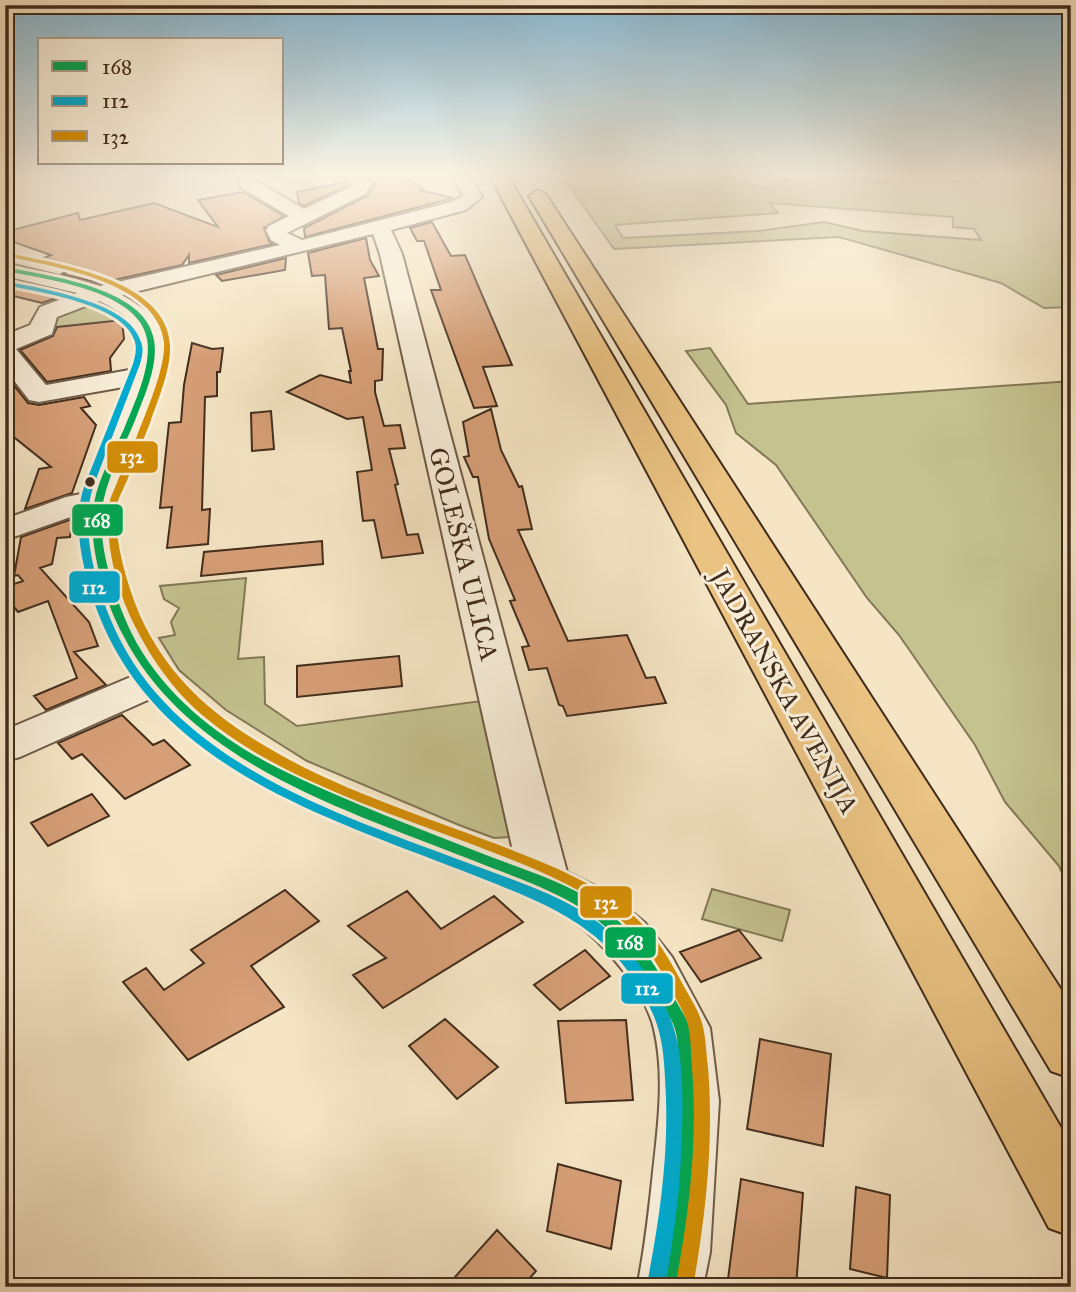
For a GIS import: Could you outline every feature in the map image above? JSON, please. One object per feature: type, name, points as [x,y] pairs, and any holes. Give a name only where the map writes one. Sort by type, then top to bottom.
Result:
[{"type":"main road","name":"JADRANSKA AVENIJA","points":[[532,236],[1071,1206]]},
{"type":"main road","name":"JADRANSKA AVENIJA","points":[[562,236],[1071,1054]]},
{"type":"street","points":[[281,236],[300,247]]},
{"type":"street","points":[[5,344],[43,329],[42,322],[48,312],[100,293],[342,236]]},
{"type":"street","name":"GOLEŠKA ULICA","points":[[385,236],[545,883]]},
{"type":"street","points":[[8,272],[100,293],[129,308],[146,326],[152,337],[152,356],[147,375],[99,501],[98,527],[110,590],[127,633],[156,681],[186,712],[226,744],[281,775],[349,806],[545,883],[592,907],[627,937],[653,972],[682,1028],[690,1101],[677,1252],[670,1287]]},
{"type":"street","points":[[5,352],[39,394],[147,375]]},
{"type":"street","points":[[5,530],[77,504],[99,501]]},
{"type":"street","points":[[5,747],[156,681]]},
{"type":"shaded area","points":[[605,236],[932,236],[981,240],[979,236],[1071,236],[1071,307],[1044,308],[1001,283],[839,237],[614,249]]},
{"type":"shaded area","points":[[97,299],[111,306],[129,324],[122,325],[122,320],[64,332],[45,331],[48,319]]},
{"type":"shaded area","points":[[710,348],[748,404],[1071,381],[1071,893],[1059,866],[1005,802],[975,745],[899,635],[867,598],[776,465],[736,433],[726,405],[686,351]]},
{"type":"shaded area","points":[[246,578],[238,659],[264,657],[265,704],[297,726],[481,701],[512,837],[494,838],[307,761],[226,710],[179,670],[159,638],[175,635],[171,622],[179,608],[164,599],[160,586]]},
{"type":"shaded area","points":[[712,889],[790,910],[782,941],[702,919]]},
{"type":"building","points":[[5,236],[267,236],[273,244],[189,263],[189,255],[182,265],[100,283],[61,274],[82,268],[44,258],[51,255],[5,239]]},
{"type":"building","points":[[414,236],[440,236],[451,256],[465,255],[512,365],[483,367],[497,406],[474,408],[431,290],[441,290],[424,241],[417,241]]},
{"type":"building","points":[[366,238],[370,260],[379,276],[364,278],[378,349],[383,349],[382,380],[375,381],[375,392],[384,426],[400,425],[405,448],[389,449],[398,484],[395,485],[407,535],[418,534],[423,553],[382,558],[374,520],[363,521],[357,472],[372,470],[363,417],[347,419],[287,392],[320,375],[351,383],[342,328],[329,329],[325,275],[312,276],[308,253]]},
{"type":"building","points":[[286,258],[285,270],[222,281],[216,275]]},
{"type":"building","points":[[26,284],[68,294],[42,303],[5,294],[5,289]]},
{"type":"building","points":[[122,320],[124,339],[110,358],[111,371],[47,382],[20,350],[53,336],[57,327]]},
{"type":"building","points":[[192,343],[212,349],[223,348],[220,372],[217,372],[217,396],[205,397],[202,510],[210,509],[208,544],[167,548],[172,507],[160,508],[169,423],[181,422],[184,385]]},
{"type":"building","points":[[5,374],[28,403],[39,405],[84,397],[90,406],[81,408],[96,425],[72,493],[25,509],[39,469],[51,467],[5,430]]},
{"type":"building","points":[[491,409],[501,450],[519,487],[522,486],[532,529],[518,530],[568,641],[627,635],[646,678],[655,677],[666,703],[567,716],[563,706],[559,705],[547,668],[529,670],[522,647],[529,646],[510,601],[515,600],[489,539],[478,477],[473,477],[464,457],[469,456],[463,422]]},
{"type":"building","points":[[271,411],[274,449],[252,451],[251,413]]},
{"type":"building","points":[[72,519],[70,537],[57,538],[52,564],[40,568],[89,622],[98,646],[74,652],[106,685],[46,710],[34,696],[77,678],[48,601],[18,612],[5,596],[5,587],[23,581],[18,575],[14,576],[21,537]]},
{"type":"building","points":[[322,541],[323,564],[201,576],[204,552]]},
{"type":"building","points":[[399,656],[402,686],[297,697],[297,666]]},
{"type":"building","points":[[122,715],[153,745],[164,740],[190,765],[125,799],[82,754],[72,759],[58,743]]},
{"type":"building","points":[[92,794],[109,816],[48,846],[31,823]]},
{"type":"building","points":[[285,890],[319,921],[251,966],[284,1007],[188,1060],[123,982],[146,968],[164,990],[204,963],[191,950]]},
{"type":"building","points":[[407,891],[441,929],[494,896],[523,922],[383,1008],[353,975],[386,958],[348,926]]},
{"type":"building","points":[[739,930],[761,958],[701,982],[680,952]]},
{"type":"building","points":[[585,950],[610,976],[560,1010],[534,985]]},
{"type":"building","points":[[445,1019],[498,1067],[457,1099],[409,1046]]},
{"type":"building","points":[[626,1020],[633,1100],[566,1103],[558,1021]]},
{"type":"building","points":[[760,1039],[831,1054],[823,1146],[747,1129]]},
{"type":"building","points":[[558,1164],[621,1181],[611,1249],[547,1231]]},
{"type":"building","points":[[741,1179],[803,1193],[796,1287],[727,1287]]},
{"type":"building","points":[[856,1187],[890,1195],[887,1278],[850,1269]]},
{"type":"building","points":[[497,1230],[536,1271],[522,1287],[446,1287]]},
{"type":"transit line","name":"132","points":[[8,255],[103,279],[127,290],[147,304],[161,321],[167,342],[166,357],[146,422],[113,504],[114,539],[121,575],[132,609],[158,657],[188,695],[226,727],[297,769],[567,879],[602,900],[635,925],[659,955],[694,1020],[701,1083],[700,1172],[684,1287]]},
{"type":"transit line","name":"168","points":[[5,269],[100,292],[133,311],[145,323],[151,340],[145,385],[99,500],[98,532],[109,586],[127,634],[159,683],[178,704],[199,723],[246,756],[298,783],[540,881],[580,900],[605,916],[645,962],[679,1021],[685,1045],[688,1089],[687,1146],[683,1205],[670,1287]]},
{"type":"transit line","name":"112","points":[[5,283],[72,298],[106,310],[131,329],[138,340],[137,364],[89,487],[84,519],[87,555],[101,608],[115,640],[145,687],[182,726],[225,759],[273,787],[375,833],[531,892],[582,918],[622,953],[643,982],[668,1034],[674,1090],[672,1175],[656,1284]]}]
